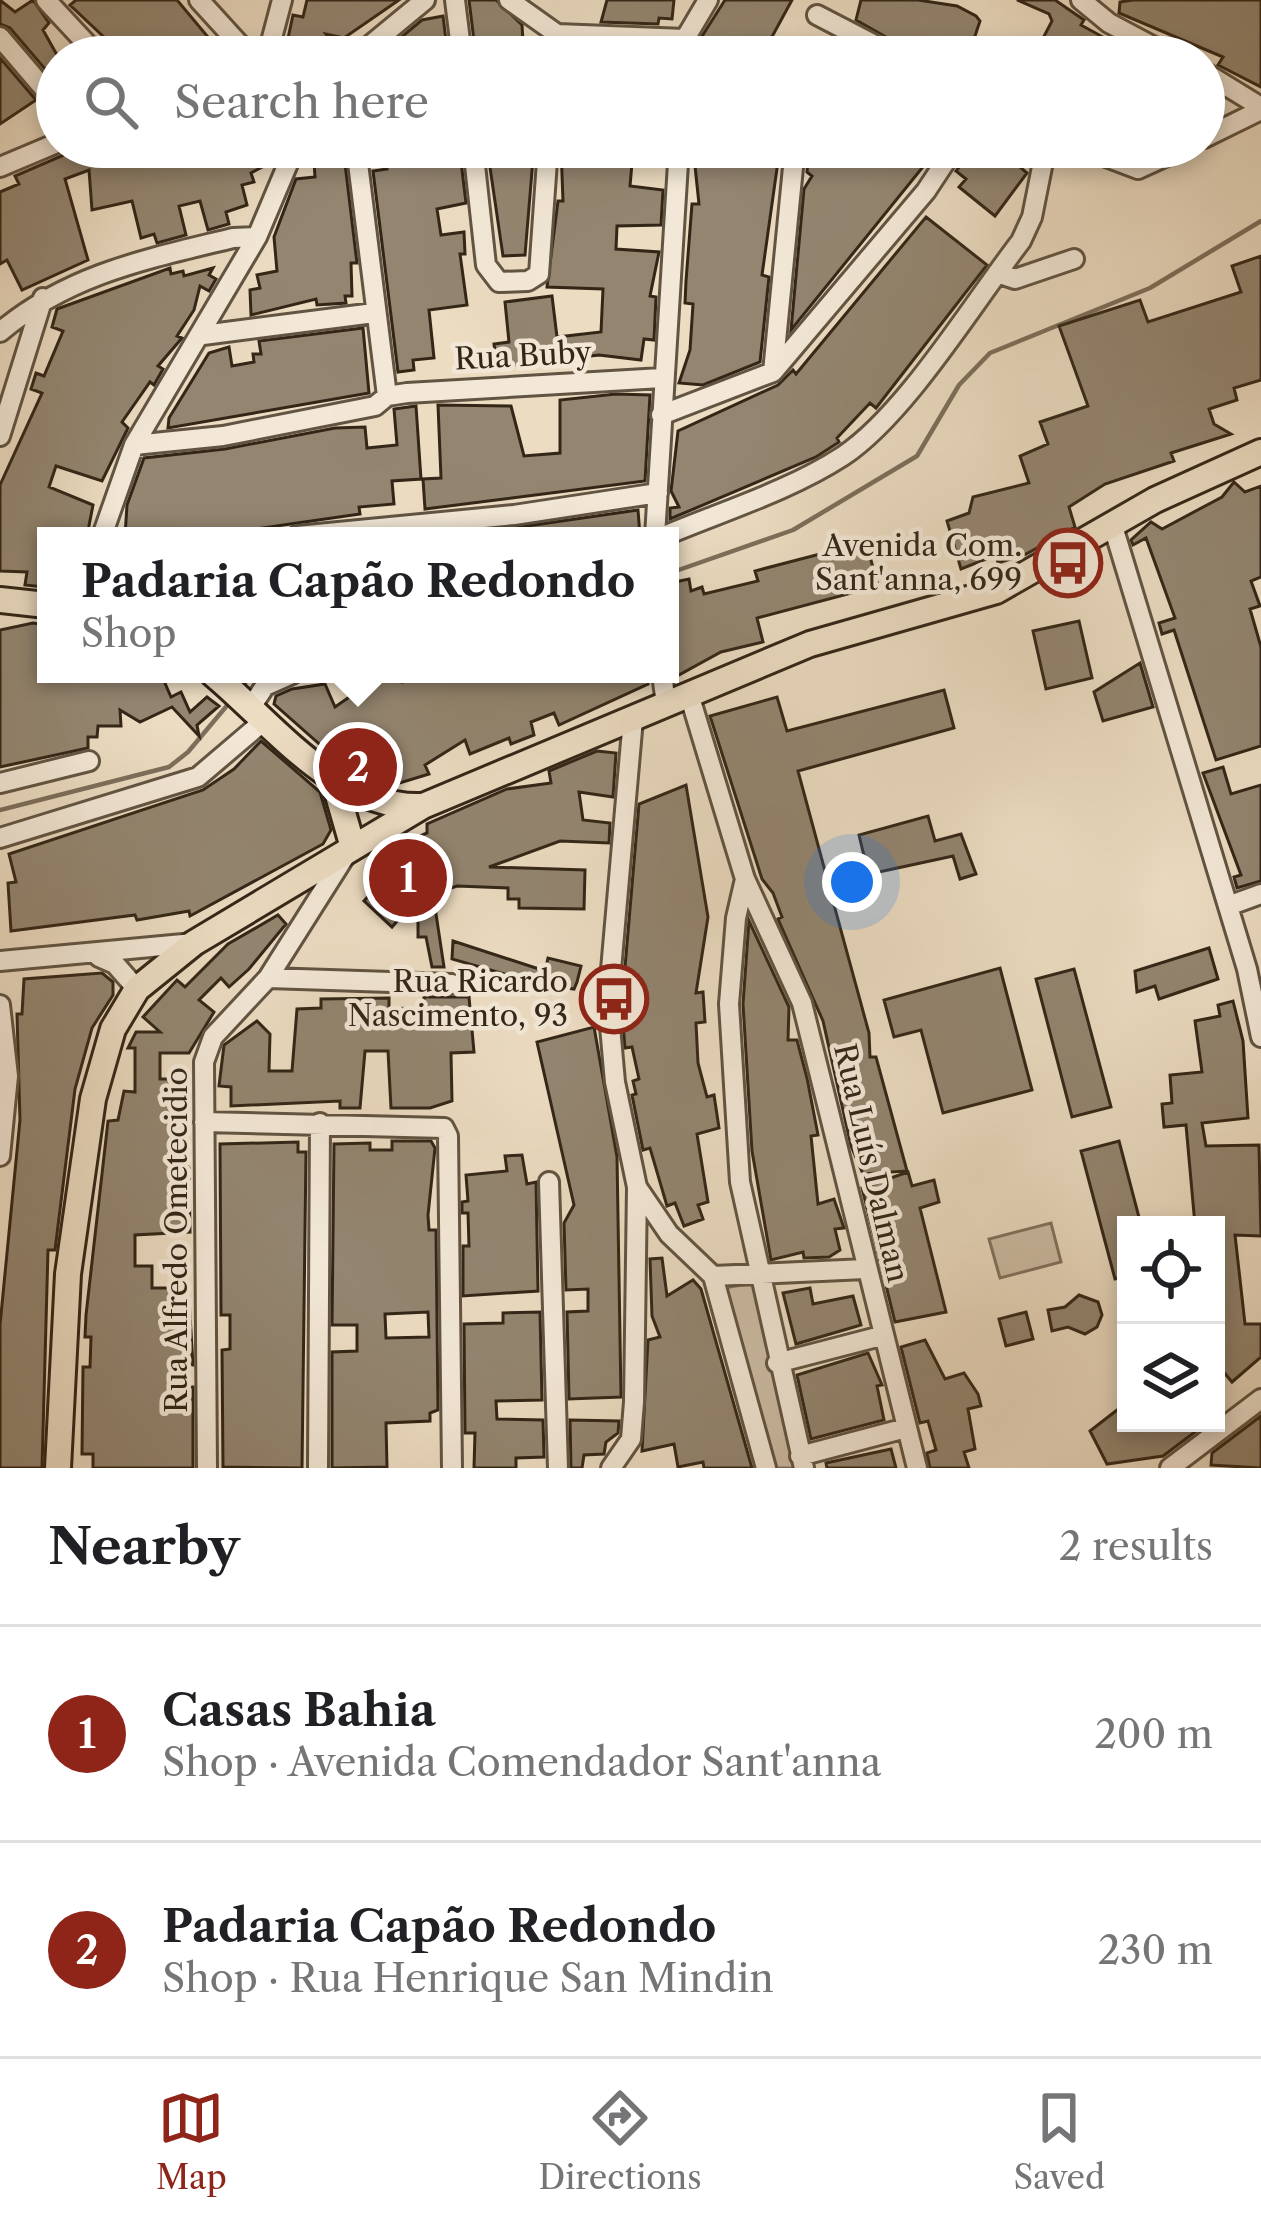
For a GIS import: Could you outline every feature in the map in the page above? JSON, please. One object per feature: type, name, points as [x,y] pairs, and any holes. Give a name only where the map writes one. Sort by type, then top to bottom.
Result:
[{"type":"main road","points":[[58,1468],[68,1274],[75,1253],[98,1074],[112,1029],[137,989],[194,943],[352,844],[423,806],[810,644],[996,591],[1112,523],[1261,452]]},
{"type":"main road","points":[[0,600],[37,604]]},
{"type":"main road","points":[[224,683],[333,778],[373,799],[423,806]]},
{"type":"main road","points":[[333,778],[352,844]]},
{"type":"main road","points":[[75,1253],[80,1274],[75,1468]]},
{"type":"street","points":[[46,0],[80,36]]},
{"type":"street","points":[[199,0],[232,36]]},
{"type":"street","points":[[273,36],[282,0]]},
{"type":"street","points":[[380,36],[425,0]]},
{"type":"street","points":[[454,0],[459,36]]},
{"type":"street","points":[[509,0],[557,34],[575,36]]},
{"type":"street","points":[[691,36],[709,0]]},
{"type":"street","points":[[1081,0],[1133,36]]},
{"type":"street","points":[[818,15],[858,36]]},
{"type":"street","points":[[0,37],[36,79]]},
{"type":"street","points":[[1225,86],[1261,109]]},
{"type":"street","points":[[1225,127],[1261,109]]},
{"type":"street","points":[[0,166],[36,151]]},
{"type":"street","points":[[105,527],[134,445],[257,237],[284,168]]},
{"type":"street","points":[[358,168],[387,396]]},
{"type":"street","points":[[475,168],[486,265],[499,282],[539,274],[547,168]]},
{"type":"street","points":[[659,527],[662,378],[677,168]]},
{"type":"street","points":[[773,372],[794,168]]},
{"type":"street","points":[[662,415],[773,372],[941,168]]},
{"type":"street","points":[[679,528],[800,479],[861,442],[884,420],[997,273],[1032,217],[1042,168]]},
{"type":"street","points":[[0,332],[44,298],[79,281],[184,250],[257,237]]},
{"type":"street","points":[[997,273],[1016,279],[1074,259]]},
{"type":"street","points":[[0,436],[44,298]]},
{"type":"street","points":[[203,334],[374,313]]},
{"type":"street","name":"Rua Buby","points":[[134,445],[223,436],[376,406],[387,396],[662,378]]},
{"type":"street","points":[[389,527],[514,515],[658,493]]},
{"type":"street","points":[[1112,523],[1228,906],[1261,1037]]},
{"type":"street","points":[[0,838],[198,777],[272,683]]},
{"type":"street","name":"Rua Luís Dalman","points":[[668,683],[678,699],[745,879],[802,1003],[916,1468]]},
{"type":"street","points":[[633,718],[608,975],[615,1082],[638,1187],[669,1234],[712,1276],[766,1468]]},
{"type":"street","points":[[0,783],[89,760]]},
{"type":"street","name":"Rua Alfredo Ometecidio","points":[[208,1468],[204,1062],[213,1037],[268,979],[352,844]]},
{"type":"street","points":[[745,879],[731,950],[729,1025],[740,1182],[756,1271],[802,1462],[906,1428]]},
{"type":"street","points":[[1228,906],[1261,894]]},
{"type":"street","points":[[0,961],[194,943]]},
{"type":"street","points":[[94,955],[115,964],[137,989]]},
{"type":"street","points":[[268,979],[452,984]]},
{"type":"street","points":[[0,1005],[4,1076],[0,1156]]},
{"type":"street","points":[[204,1122],[432,1124],[448,1136],[452,1468]]},
{"type":"street","points":[[318,1468],[320,1123]]},
{"type":"street","points":[[549,1182],[558,1468]]},
{"type":"street","points":[[611,1468],[631,1439],[638,1187]]},
{"type":"street","points":[[634,1244],[669,1234]]},
{"type":"street","points":[[712,1276],[865,1269]]},
{"type":"street","points":[[777,1363],[881,1336]]},
{"type":"street","points":[[1170,1468],[1261,1400]]},
{"type":"shaded area","points":[[1051,1223],[1061,1262],[1000,1278],[989,1239]]},
{"type":"shaded area","points":[[753,1283],[798,1468],[769,1468],[724,1288]]},
{"type":"building","points":[[0,0],[15,12],[33,0],[49,23],[43,30],[46,36],[36,36],[36,58],[10,28],[0,24]]},
{"type":"building","points":[[76,0],[177,0],[207,36],[103,36],[70,5]]},
{"type":"building","points":[[307,0],[399,0],[347,36],[288,36],[293,15],[303,17]]},
{"type":"building","points":[[469,0],[496,0],[522,25],[523,36],[473,36]]},
{"type":"building","points":[[607,0],[674,0],[672,19],[659,18],[658,24],[601,22]]},
{"type":"building","points":[[725,0],[792,0],[772,36],[702,36]]},
{"type":"building","points":[[861,0],[918,0],[957,6],[980,21],[975,36],[884,36],[856,20]]},
{"type":"building","points":[[1017,0],[1055,0],[1084,20],[1081,25],[1101,36],[1044,36],[1052,21],[1049,14]]},
{"type":"building","points":[[1261,0],[1261,87],[1225,69],[1225,36],[1173,36],[1119,13],[1120,2]]},
{"type":"building","points":[[443,16],[445,36],[403,36],[422,20]]},
{"type":"building","points":[[0,58],[36,100],[0,124]]},
{"type":"building","points":[[36,167],[260,168],[251,173],[254,182],[242,185],[247,205],[226,212],[229,224],[208,230],[200,201],[179,206],[186,235],[157,243],[154,234],[141,238],[132,201],[92,210],[89,170],[65,179],[88,260],[22,290],[7,260],[0,264],[0,192],[19,184],[15,176]]},
{"type":"building","points":[[314,168],[346,168],[357,263],[351,263],[352,296],[345,296],[346,303],[317,305],[316,299],[251,315],[250,290],[260,288],[257,275],[277,271],[274,237],[296,179],[315,177]]},
{"type":"building","points":[[462,168],[466,203],[437,209],[441,235],[464,232],[465,254],[460,254],[467,305],[429,310],[434,358],[413,360],[414,370],[398,372],[373,171]]},
{"type":"building","points":[[490,168],[532,168],[525,255],[503,256]]},
{"type":"building","points":[[562,168],[632,168],[630,186],[663,190],[661,225],[617,226],[616,249],[659,252],[650,296],[656,297],[654,340],[644,339],[641,360],[599,355],[497,367],[494,344],[509,342],[505,302],[552,296],[557,337],[601,332],[603,289],[547,287],[558,201],[563,201]]},
{"type":"building","points":[[695,168],[777,168],[762,275],[769,277],[760,362],[703,385],[679,383],[690,350],[693,304],[685,303],[686,281],[692,204],[699,204]]},
{"type":"building","points":[[807,168],[922,168],[791,330],[804,189],[812,176]]},
{"type":"building","points":[[1021,168],[1027,173],[995,216],[959,187],[966,179],[956,171]]},
{"type":"building","points":[[926,217],[987,265],[876,408],[870,403],[837,438],[839,442],[816,457],[670,519],[670,508],[679,507],[671,491],[678,431],[778,385],[793,370],[796,374]]},
{"type":"building","points":[[1261,256],[1261,380],[1234,388],[1237,400],[1209,409],[1214,424],[1231,434],[1171,453],[1174,461],[1105,484],[1069,507],[1075,527],[1026,554],[998,563],[996,555],[961,569],[947,521],[969,513],[973,497],[1029,483],[1020,456],[1048,444],[1040,422],[1088,406],[1059,326],[1140,300],[1148,322],[1241,292],[1232,266]]},
{"type":"building","points":[[170,268],[171,274],[183,271],[184,276],[213,268],[209,275],[216,279],[209,291],[200,286],[194,310],[177,336],[182,338],[158,366],[163,369],[154,385],[150,382],[122,422],[128,428],[102,481],[56,466],[49,487],[93,505],[89,527],[37,527],[37,586],[25,585],[27,572],[0,571],[0,485],[42,393],[31,389],[36,373],[44,376],[63,331],[52,327],[57,309]]},
{"type":"building","points":[[363,328],[369,393],[168,428],[169,418],[209,353],[229,347],[232,366],[254,362],[253,354],[261,354],[259,341]]},
{"type":"building","points":[[650,395],[645,481],[425,509],[423,479],[441,478],[438,405],[511,406],[524,456],[560,453],[560,400]]},
{"type":"building","points":[[416,406],[421,479],[392,481],[394,504],[359,507],[360,514],[270,527],[126,527],[127,505],[144,458],[225,449],[335,428],[365,427],[367,448],[397,445],[394,409]]},
{"type":"building","points":[[1234,482],[1245,492],[1261,486],[1261,577],[1251,581],[1260,606],[1250,609],[1261,647],[1261,746],[1216,760],[1174,630],[1162,634],[1159,623],[1175,618],[1146,538],[1133,545],[1131,540],[1151,522],[1162,529],[1222,497]]},
{"type":"building","points":[[638,510],[639,527],[520,527]]},
{"type":"building","points":[[866,542],[878,586],[757,618],[763,642],[721,652],[679,675],[679,581],[689,579],[691,591],[702,587],[704,594],[758,581],[755,571]]},
{"type":"building","points":[[1079,621],[1092,678],[1046,689],[1033,631]]},
{"type":"building","points":[[37,624],[37,683],[165,683],[171,697],[181,692],[190,712],[207,697],[219,706],[197,725],[199,736],[172,707],[140,722],[120,710],[121,726],[98,726],[97,737],[88,737],[88,748],[0,767],[0,630]]},
{"type":"building","points":[[1140,663],[1153,707],[1103,721],[1094,692]]},
{"type":"building","points":[[355,683],[648,684],[559,725],[554,713],[531,722],[534,735],[511,744],[509,738],[470,754],[465,740],[425,765],[429,774],[390,786],[342,764],[274,704],[276,696],[292,689],[325,684],[335,707],[358,691]]},
{"type":"building","points":[[944,690],[954,728],[798,771],[825,871],[865,860],[859,835],[928,816],[935,841],[961,834],[976,874],[960,879],[953,856],[828,883],[869,1033],[870,1057],[876,1057],[907,1171],[863,1174],[851,1146],[823,1021],[778,919],[782,917],[773,893],[762,879],[710,716],[777,697],[787,731]]},
{"type":"building","points":[[261,741],[320,792],[331,830],[323,844],[190,916],[189,911],[137,920],[135,915],[11,931],[8,883],[16,882],[9,854],[203,790],[234,769]]},
{"type":"building","points":[[597,751],[616,753],[613,797],[579,792],[583,820],[610,823],[609,843],[560,841],[489,867],[585,870],[584,909],[519,908],[519,899],[508,899],[508,888],[457,886],[433,894],[444,967],[432,967],[426,937],[418,937],[418,897],[392,927],[364,901],[390,872],[384,866],[404,843],[427,833],[427,824],[507,789],[551,783],[549,771]]},
{"type":"building","points":[[1223,767],[1231,794],[1261,785],[1261,881],[1237,888],[1234,877],[1241,875],[1203,773]]},
{"type":"building","points":[[686,785],[708,917],[696,993],[703,992],[705,1022],[696,1023],[698,1063],[707,1097],[714,1095],[719,1128],[697,1134],[708,1202],[698,1205],[703,1219],[684,1226],[675,1203],[667,1206],[650,1148],[643,1150],[632,1095],[636,1094],[633,1081],[639,1079],[632,1047],[625,1048],[623,1024],[628,1024],[626,1001],[622,1002],[639,804]]},
{"type":"building","points":[[278,915],[286,924],[249,969],[229,987],[221,978],[199,1000],[214,1012],[189,1053],[160,1053],[160,1079],[188,1079],[180,1156],[189,1168],[190,1232],[135,1235],[135,1266],[152,1266],[152,1288],[171,1288],[171,1299],[189,1298],[193,1365],[186,1365],[186,1387],[193,1387],[193,1468],[93,1468],[93,1454],[82,1454],[83,1367],[90,1367],[91,1337],[85,1337],[86,1315],[108,1121],[118,1120],[124,1091],[135,1092],[135,1048],[128,1048],[136,1032],[160,1032],[143,1017],[177,980],[185,987],[228,944]]},
{"type":"building","points":[[749,921],[789,1007],[788,1040],[797,1040],[807,1078],[818,1135],[811,1136],[818,1204],[834,1199],[844,1228],[835,1229],[840,1250],[829,1257],[804,1258],[803,1252],[771,1260],[752,1151],[743,1004]]},
{"type":"building","points":[[453,941],[545,971],[548,958],[581,966],[577,982],[574,989],[507,980],[508,975],[452,959]]},
{"type":"building","points":[[1209,948],[1218,979],[1159,999],[1155,986],[1137,992],[1135,971]]},
{"type":"building","points":[[1000,968],[1032,1090],[943,1113],[921,1030],[894,1037],[884,1000]]},
{"type":"building","points":[[1074,969],[1111,1107],[1072,1117],[1036,979]]},
{"type":"building","points":[[102,973],[113,982],[113,995],[92,1028],[75,1089],[55,1250],[48,1250],[42,1468],[0,1468],[0,1325],[20,1120],[17,1014],[22,1014],[24,979]]},
{"type":"building","points":[[424,997],[469,997],[474,1052],[451,1053],[452,1101],[430,1108],[391,1108],[388,1051],[365,1051],[360,1108],[340,1108],[340,1101],[231,1106],[231,1087],[219,1086],[224,1045],[257,1021],[270,1034],[269,1071],[292,1071],[297,1009],[321,1008],[321,999],[389,998],[389,1008],[424,1009]]},
{"type":"building","points":[[1233,1001],[1243,1041],[1248,1118],[1202,1123],[1206,1146],[1259,1145],[1261,1236],[1235,1235],[1245,1324],[1261,1324],[1261,1357],[1232,1382],[1225,1374],[1225,1216],[1194,1216],[1186,1125],[1164,1127],[1162,1104],[1172,1103],[1170,1075],[1202,1072],[1195,1021],[1220,1016],[1218,1005]]},
{"type":"building","points":[[594,1027],[617,1157],[621,1397],[569,1399],[567,1312],[588,1311],[588,1289],[566,1290],[564,1223],[574,1205],[537,1042]]},
{"type":"building","points":[[392,1141],[431,1141],[435,1148],[428,1215],[429,1230],[436,1230],[438,1410],[430,1413],[430,1421],[386,1423],[387,1467],[332,1468],[332,1352],[357,1351],[357,1325],[332,1325],[334,1144],[370,1143],[370,1150],[392,1150]],"holes":[[[428,1312],[429,1337],[386,1338],[385,1314]]]},
{"type":"building","points":[[1119,1141],[1139,1216],[1117,1216],[1117,1278],[1115,1279],[1081,1151]]},
{"type":"building","points":[[298,1142],[298,1152],[306,1152],[302,1468],[223,1467],[222,1350],[230,1349],[230,1315],[221,1315],[220,1144]]},
{"type":"building","points":[[522,1155],[527,1184],[536,1182],[538,1291],[463,1296],[463,1246],[469,1246],[468,1213],[462,1213],[462,1202],[468,1201],[466,1175],[507,1171],[505,1156]]},
{"type":"building","points":[[908,1172],[912,1186],[934,1180],[939,1202],[920,1208],[946,1312],[895,1322],[862,1188]]},
{"type":"building","points":[[662,1258],[667,1296],[693,1280],[701,1289],[752,1468],[704,1468],[703,1462],[678,1467],[674,1444],[642,1451],[648,1340],[660,1337],[652,1316],[650,1259]]},
{"type":"building","points":[[810,1288],[813,1304],[853,1296],[861,1325],[796,1344],[783,1293]]},
{"type":"building","points":[[1079,1295],[1098,1302],[1102,1315],[1097,1327],[1085,1334],[1068,1327],[1052,1331],[1048,1310],[1065,1307]]},
{"type":"building","points":[[540,1312],[542,1400],[496,1401],[497,1419],[543,1420],[544,1457],[516,1458],[516,1468],[474,1468],[475,1433],[465,1433],[464,1324],[503,1323],[503,1313]]},
{"type":"building","points":[[1026,1312],[1033,1339],[1006,1346],[999,1319]]},
{"type":"building","points":[[925,1340],[945,1379],[964,1373],[978,1394],[981,1406],[968,1409],[975,1449],[964,1452],[969,1468],[930,1468],[927,1453],[936,1450],[928,1421],[920,1423],[901,1347]]},
{"type":"building","points":[[868,1353],[882,1385],[877,1386],[884,1420],[811,1439],[797,1375]]},
{"type":"building","points":[[1117,1410],[1117,1432],[1195,1432],[1163,1456],[1107,1464],[1090,1431]]},
{"type":"building","points":[[1261,1416],[1261,1468],[1211,1465],[1212,1453]]},
{"type":"building","points":[[570,1420],[619,1421],[618,1433],[606,1442],[604,1454],[584,1455],[582,1468],[571,1468]]},
{"type":"building","points":[[891,1449],[896,1468],[827,1468],[826,1463]]},
{"type":"waterway","points":[[679,570],[793,530],[917,456],[959,385],[990,353],[1150,288],[1261,221]]},
{"type":"waterway","points":[[240,687],[245,683]]},
{"type":"waterway","points":[[0,810],[169,767],[230,702]]},
{"type":"place","name":"Avenida Com. Sant'anna, 699","points":[[1068,563]]},
{"type":"place","name":"Padaria Capão Redondo","points":[[358,767]]},
{"type":"place","name":"Casas Bahia","points":[[408,878]]},
{"type":"place","name":"Rua Ricardo Nascimento, 93","points":[[614,999]]}]
